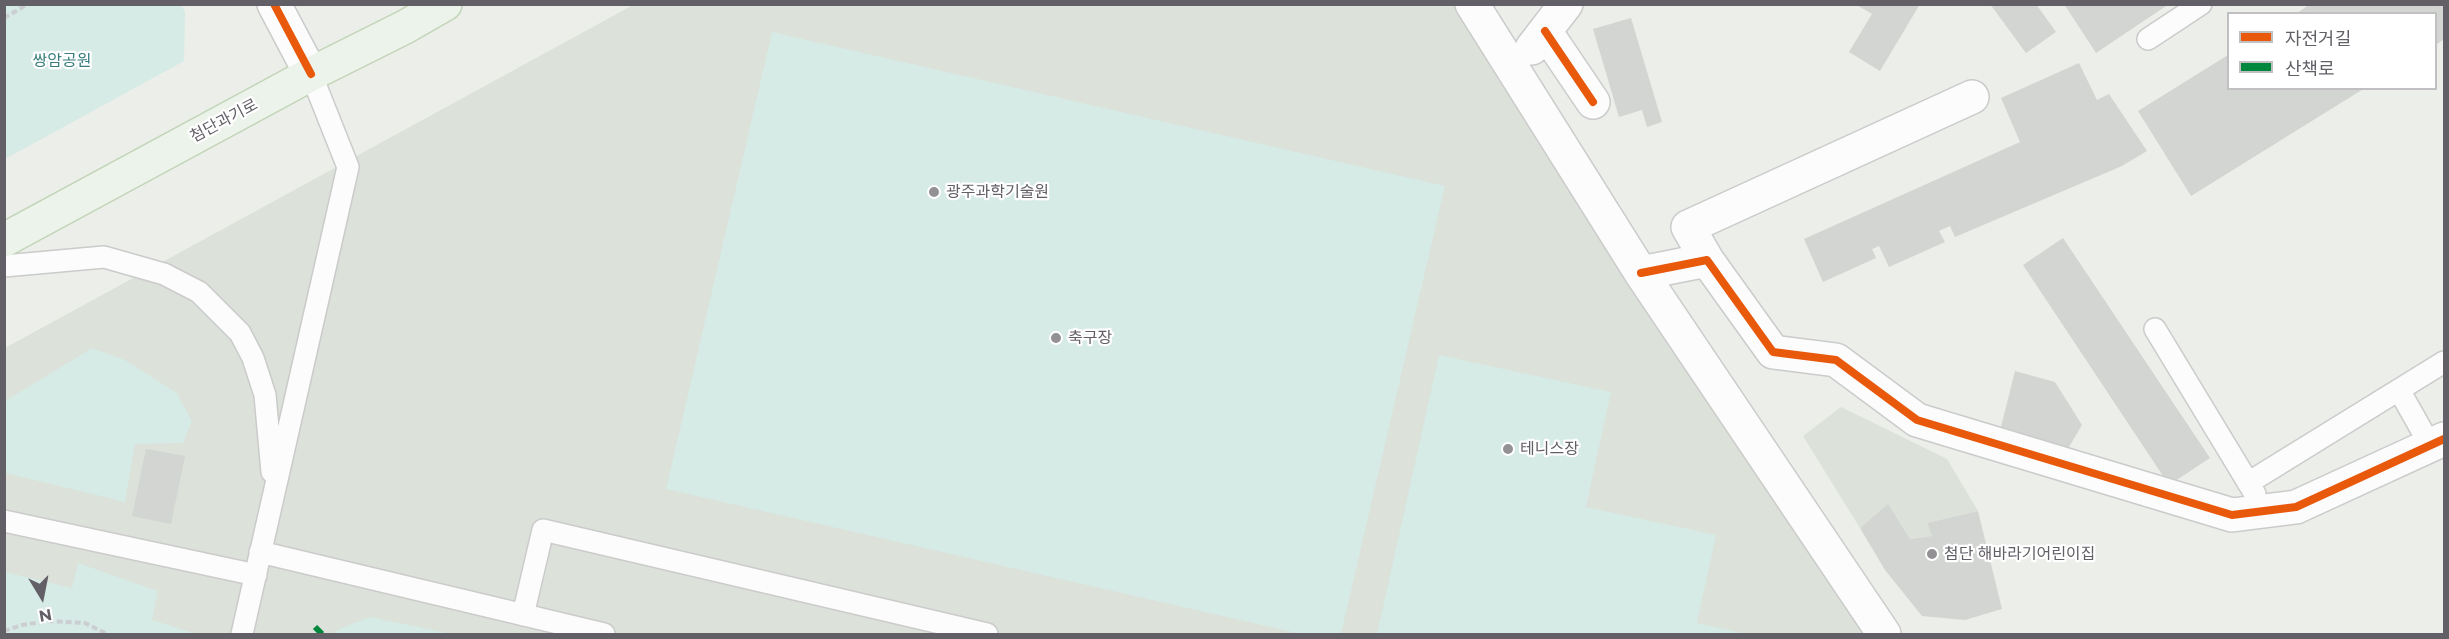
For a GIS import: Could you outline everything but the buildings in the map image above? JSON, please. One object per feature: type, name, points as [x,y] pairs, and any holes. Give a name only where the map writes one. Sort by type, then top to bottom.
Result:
[{"type":"main road","name":"첨단과기로","points":[[4,240],[445,4]]},
{"type":"street","points":[[274,4],[311,74]]},
{"type":"street","points":[[1472,4],[1641,273],[1884,634]]},
{"type":"street","points":[[1514,71],[1566,4]]},
{"type":"street","points":[[1545,31],[1593,102]]},
{"type":"street","points":[[1972,97],[1688,227],[1707,260],[1773,352],[1836,360],[1917,420],[2232,515],[2256,497],[2296,507],[2437,442]]},
{"type":"street","points":[[1641,273],[1707,260]]},
{"type":"lane","points":[[2148,39],[2201,4]]},
{"type":"lane","points":[[242,634],[348,167],[311,74]]},
{"type":"lane","points":[[4,266],[104,257],[164,274],[199,292],[240,333],[253,358],[265,394],[274,492]]},
{"type":"lane","points":[[2155,329],[2256,497],[2399,390],[2445,362]]},
{"type":"lane","points":[[2399,390],[2437,442]]},
{"type":"lane","points":[[4,521],[256,575]]},
{"type":"lane","points":[[523,615],[543,530],[987,634]]},
{"type":"lane","points":[[260,552],[604,634]]},
{"type":"path","points":[[4,18],[28,4]]},
{"type":"path","points":[[4,631],[22,625],[48,621],[85,623],[107,634]]},
{"type":"shaded area","name":"광주과학기술원","points":[[635,4],[1453,5],[1870,634],[5,634],[5,348]]},
{"type":"shaded area","points":[[1841,407],[1947,459],[1978,511],[1927,523],[1932,536],[1910,539],[1888,505],[1860,528],[1803,436]]},
{"type":"green space","name":"쌍암공원","points":[[5,4],[181,5],[185,12],[184,61],[5,159]]},
{"type":"green space","name":"축구장","points":[[772,32],[1445,186],[1341,634],[1301,634],[666,489]]},
{"type":"green space","points":[[92,348],[125,360],[177,393],[192,421],[183,443],[135,444],[125,502],[5,473],[5,401]]},
{"type":"green space","name":"테니스장","points":[[1439,355],[1611,392],[1586,507],[1716,535],[1697,623],[1747,634],[1377,634]]},
{"type":"green space","points":[[78,563],[158,591],[152,620],[194,634],[5,634],[5,572],[72,588]]},
{"type":"green space","points":[[370,617],[452,634],[334,634],[339,629]]},
{"type":"marked path","points":[[315,627],[322,634]]},
{"type":"cycle path","points":[[274,4],[311,74]]},
{"type":"cycle path","points":[[1545,31],[1593,102]]},
{"type":"cycle path","points":[[1641,273],[1707,260],[1773,352],[1836,360],[1917,420],[2232,515],[2296,507],[2444,439]]},
{"type":"place","name":"광주과학기술원","points":[[934,192]]},
{"type":"place","name":"축구장","points":[[1056,338]]},
{"type":"place","name":"테니스장","points":[[1508,449]]},
{"type":"place","name":"첨단 해바라기어린이집","points":[[1932,554]]}]
